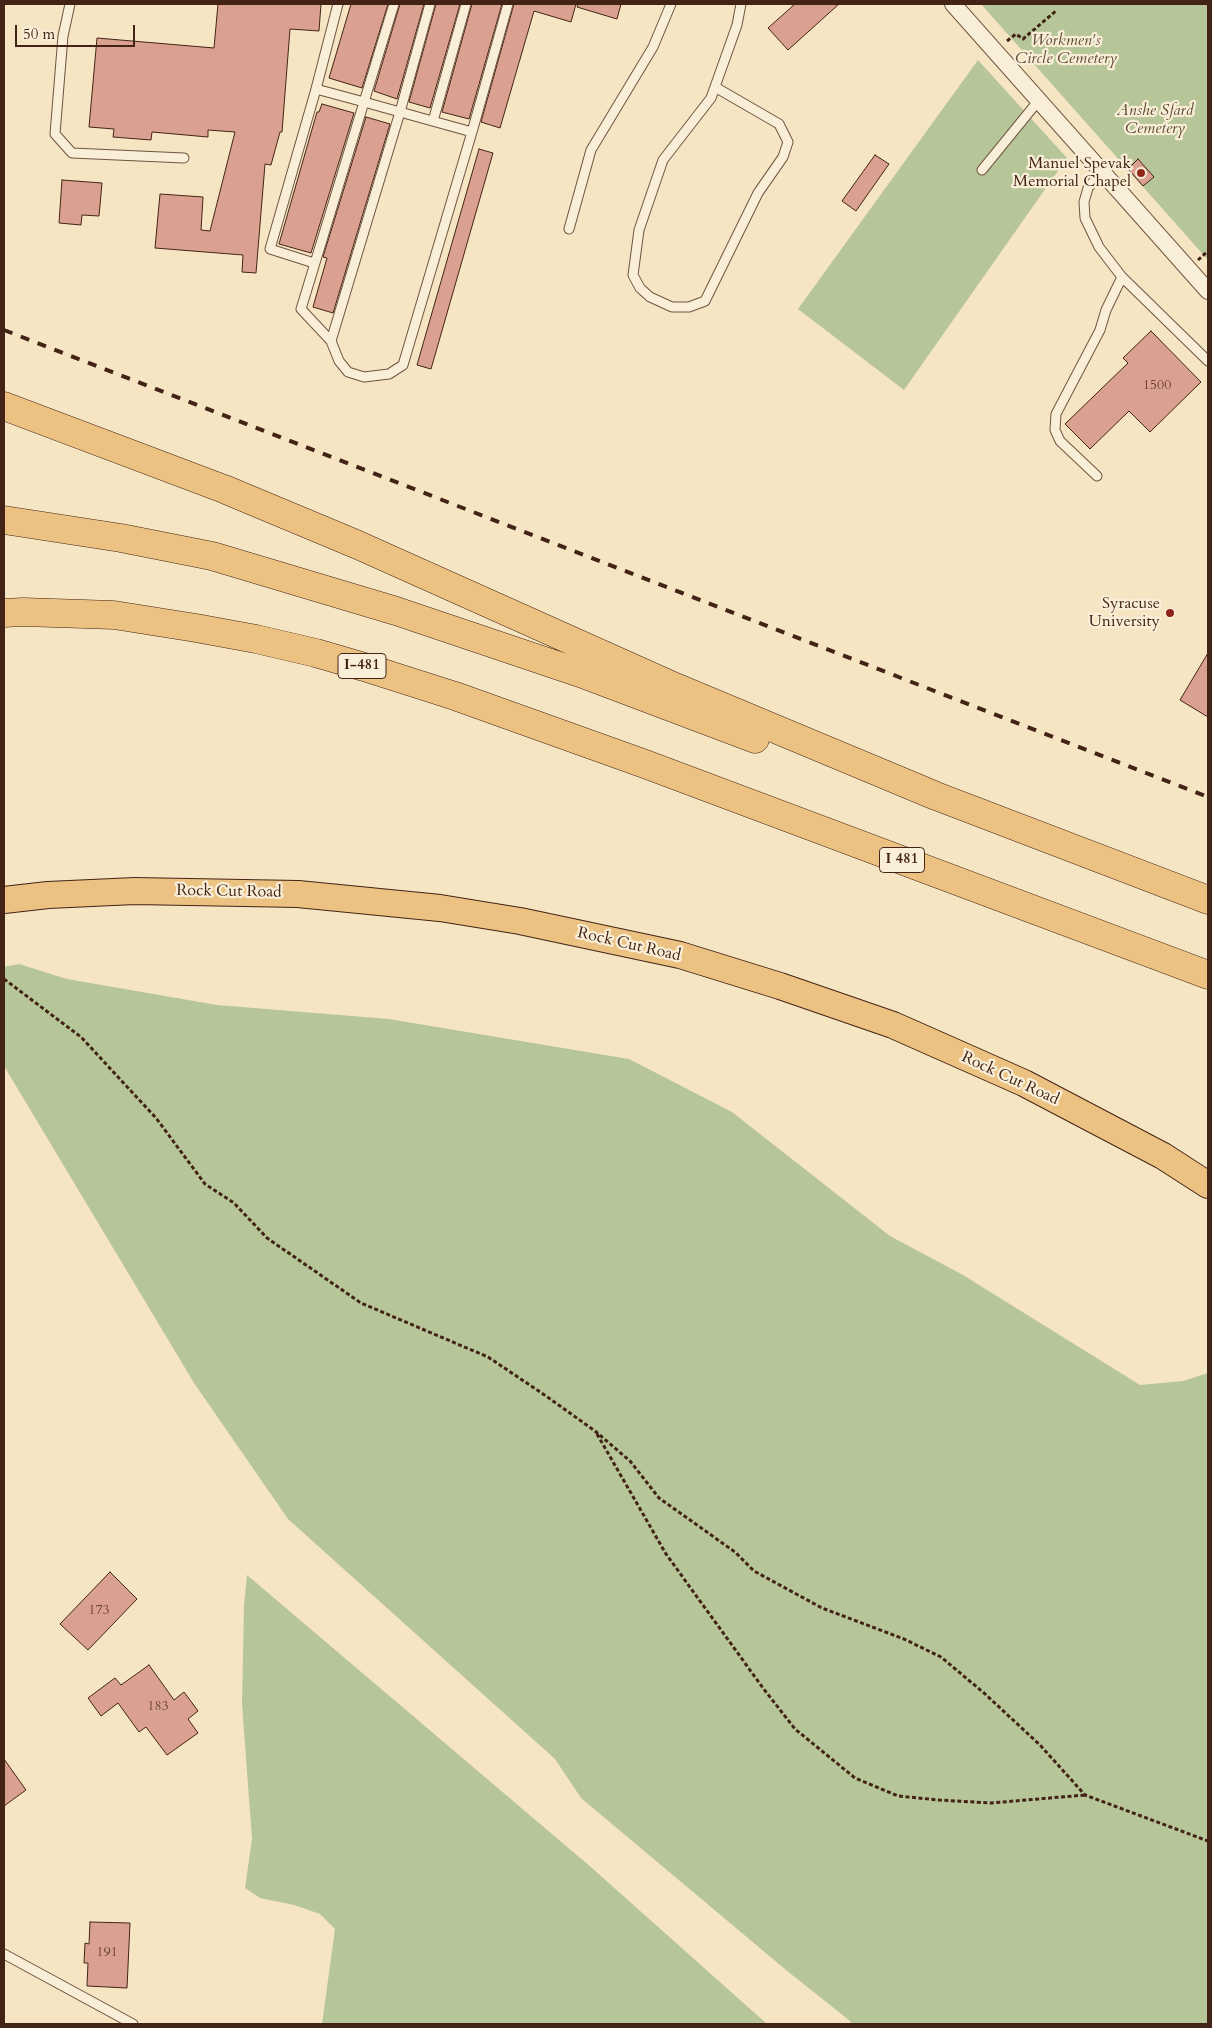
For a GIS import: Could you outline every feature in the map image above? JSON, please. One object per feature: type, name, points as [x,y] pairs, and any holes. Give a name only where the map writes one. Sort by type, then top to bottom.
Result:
[{"type":"highway","points":[[4,406],[224,489],[490,603],[674,687],[936,796],[1208,900]]},
{"type":"highway","points":[[4,520],[121,538],[212,556],[396,611],[580,673],[743,735],[936,796]]},
{"type":"highway","name":"I-481","points":[[4,613],[114,615],[196,628],[307,651],[415,682],[602,749]]},
{"type":"highway","name":"I 481","points":[[602,749],[695,782],[1206,974]]},
{"type":"main road","name":"Rock Cut Road","points":[[4,900],[48,895],[135,891],[298,894],[458,910],[520,921],[680,955],[780,986],[893,1026],[1024,1083],[1163,1156],[1208,1185]]},
{"type":"street","points":[[953,4],[1208,291]]},
{"type":"lane","points":[[70,4],[63,36],[55,134],[72,152],[184,158]]},
{"type":"lane","points":[[314,263],[270,249],[338,4]]},
{"type":"lane","points":[[394,4],[301,308],[331,341],[339,361],[348,372],[364,377],[389,374],[403,365],[508,4]]},
{"type":"lane","points":[[331,341],[400,112],[430,4]]},
{"type":"lane","points":[[433,121],[466,4]]},
{"type":"lane","points":[[569,229],[591,150],[653,47],[671,4]]},
{"type":"lane","points":[[715,87],[779,124],[788,142],[783,157],[758,193],[705,301],[689,307],[672,308],[650,297],[640,288],[633,275],[639,230],[664,160],[711,98],[737,25],[741,4]]},
{"type":"lane","points":[[316,88],[472,132]]},
{"type":"lane","points":[[982,170],[1039,100]]},
{"type":"lane","points":[[1102,171],[1088,188],[1084,202],[1085,218],[1099,247],[1122,278],[1208,361]]},
{"type":"lane","points":[[1097,476],[1060,441],[1055,430],[1056,414],[1100,330],[1106,310],[1122,278]]},
{"type":"lane","points":[[4,1954],[133,2024]]},
{"type":"path","points":[[1016,34],[1023,40],[1057,10]]},
{"type":"path","points":[[4,979],[81,1037],[156,1118],[206,1184],[234,1203],[267,1238],[361,1303],[488,1357],[595,1431],[630,1461],[659,1498],[735,1552],[754,1571],[822,1608],[904,1639],[941,1658],[984,1693],[1040,1745],[1086,1795]]},
{"type":"path","points":[[595,1431],[666,1554],[763,1688],[796,1729],[855,1778],[898,1796],[939,1800],[991,1803],[1086,1795],[1208,1841]]},
{"type":"green space","points":[[981,4],[1208,4],[1208,260],[1065,99]]},
{"type":"green space","points":[[978,60],[1067,158],[904,390],[798,309]]},
{"type":"green space","points":[[19,964],[67,979],[217,1005],[389,1019],[629,1059],[732,1112],[890,1236],[963,1275],[1140,1385],[1183,1381],[1208,1373],[1208,2024],[851,2024],[850,2021],[786,1970],[581,1798],[555,1759],[288,1519],[194,1383],[4,1066],[4,967]]},
{"type":"green space","points":[[247,1575],[592,1868],[767,2024],[322,2024],[335,1929],[320,1914],[294,1905],[260,1898],[245,1888],[252,1839],[242,1704],[244,1606]]},
{"type":"building","points":[[218,4],[321,4],[319,31],[290,29],[282,132],[280,132],[271,165],[265,164],[256,273],[242,272],[243,255],[155,248],[160,194],[203,197],[201,230],[210,231],[235,132],[208,130],[208,137],[152,132],[151,140],[113,137],[114,129],[89,127],[97,38],[214,48]]},
{"type":"building","points":[[351,4],[388,4],[362,88],[329,78]]},
{"type":"building","points":[[400,4],[424,4],[397,99],[374,91]]},
{"type":"building","points":[[436,4],[460,4],[430,108],[409,102]]},
{"type":"building","points":[[472,4],[502,4],[469,119],[442,112]]},
{"type":"building","points":[[514,4],[576,4],[571,22],[534,11],[500,128],[481,122]]},
{"type":"building","points":[[578,4],[621,4],[617,19],[577,7]]},
{"type":"building","points":[[795,4],[839,4],[788,50],[768,28]]},
{"type":"building","points":[[322,104],[354,113],[311,253],[279,244],[317,112],[319,112]]},
{"type":"building","points":[[366,117],[390,124],[333,313],[313,307],[327,258],[323,257]]},
{"type":"building","points":[[479,149],[493,153],[431,369],[417,365]]},
{"type":"building","points":[[875,155],[889,164],[856,211],[842,201]]},
{"type":"building","name":"Manuel Spevak Memorial Chapel","points":[[1138,159],[1154,177],[1143,186],[1128,169]]},
{"type":"building","points":[[62,180],[102,183],[99,216],[82,215],[81,225],[59,223]]},
{"type":"building","points":[[1151,331],[1201,382],[1150,432],[1129,411],[1090,449],[1065,424],[1128,363],[1123,358]]},
{"type":"building","points":[[1208,653],[1208,717],[1180,700]]},
{"type":"building","points":[[110,1572],[137,1599],[88,1650],[60,1624]]},
{"type":"building","points":[[149,1665],[174,1700],[184,1692],[198,1711],[188,1719],[198,1733],[167,1755],[146,1727],[139,1732],[118,1703],[101,1716],[88,1698],[115,1678],[121,1685]]},
{"type":"building","points":[[4,1759],[26,1790],[4,1806]]},
{"type":"building","points":[[90,1922],[130,1923],[127,1988],[87,1986],[88,1963],[84,1963],[85,1943],[89,1944]]},
{"type":"railway","points":[[4,330],[1208,797]]},
{"type":"place","name":"Manuel Spevak Memorial Chapel","points":[[1141,173]]},
{"type":"place","name":"Syracuse University","points":[[1170,613]]},
{"type":"park label","name":"Workmen's Circle Cemetery","points":[[1066,50]]},
{"type":"park label","name":"Anshe Sfard Cemetery","points":[[1155,120]]}]
